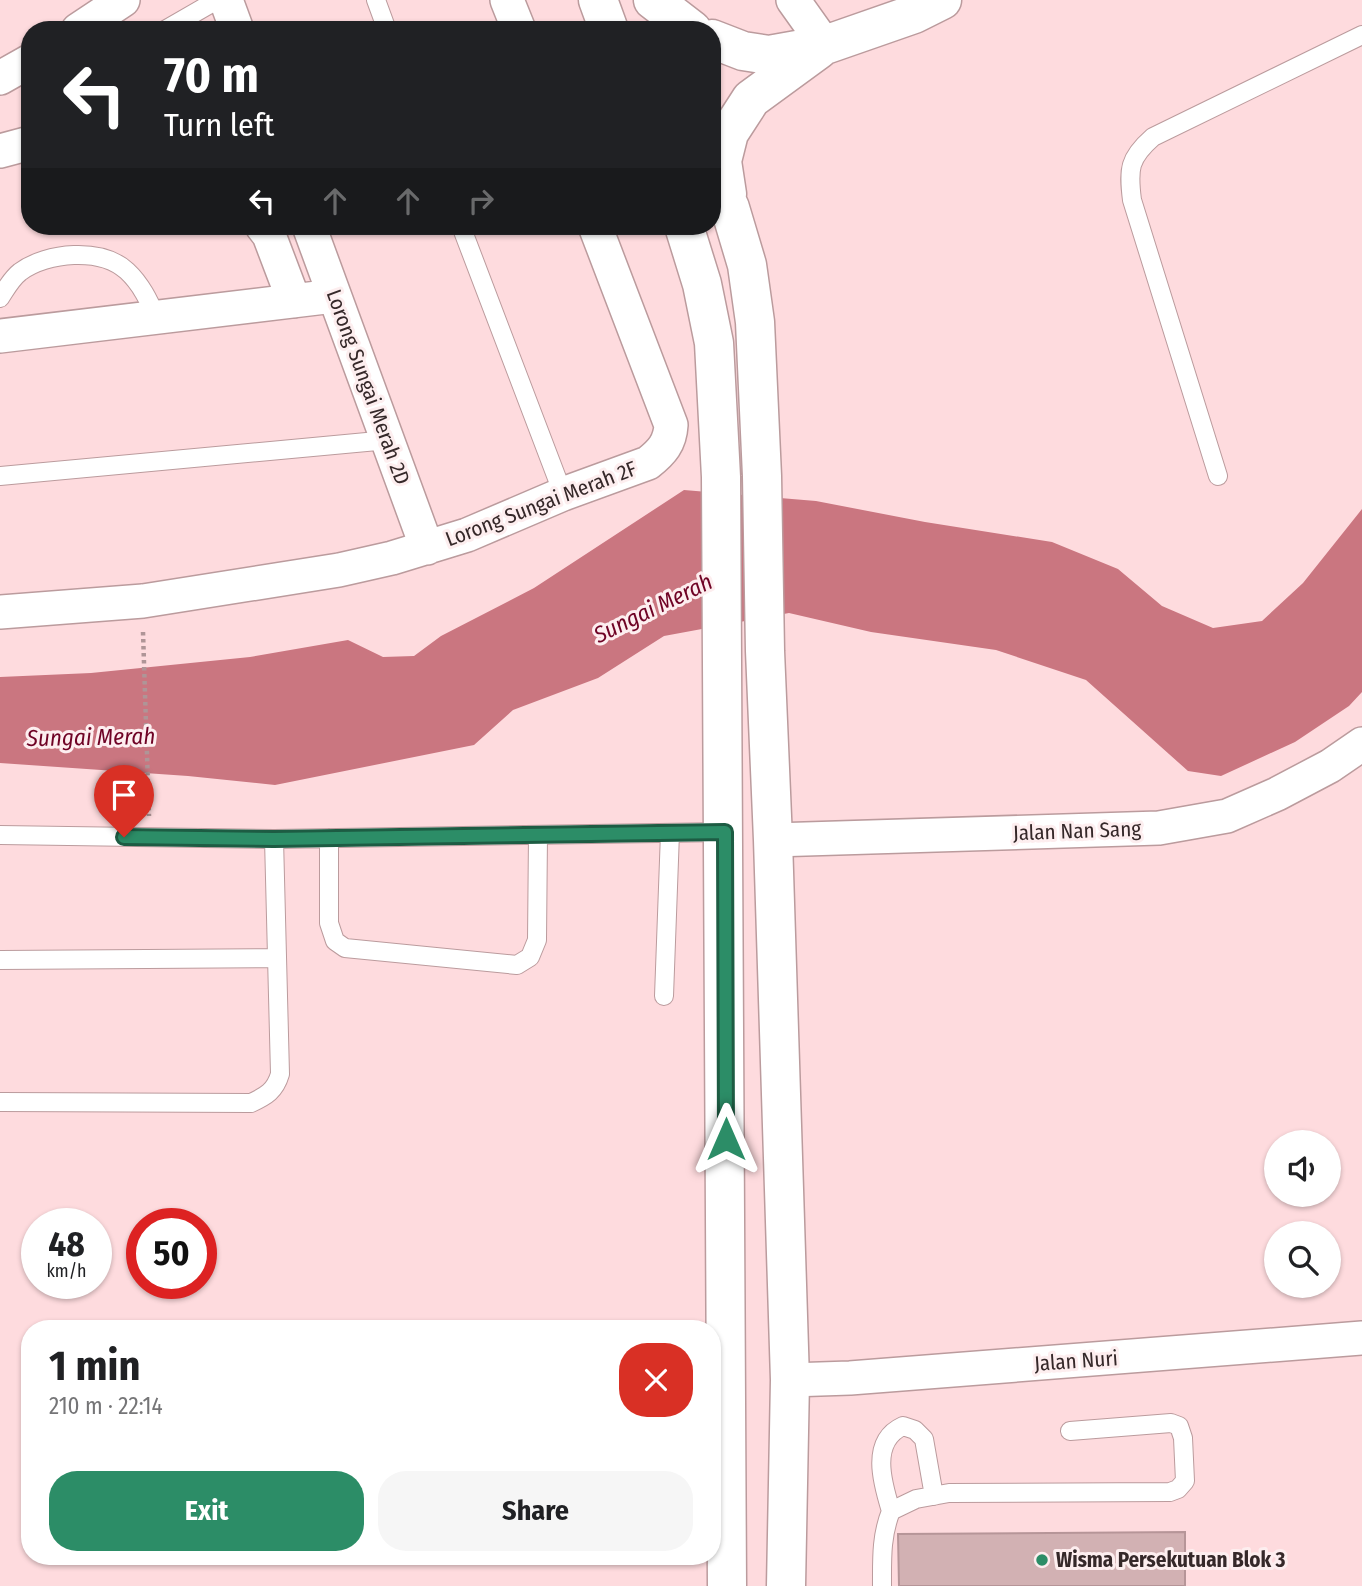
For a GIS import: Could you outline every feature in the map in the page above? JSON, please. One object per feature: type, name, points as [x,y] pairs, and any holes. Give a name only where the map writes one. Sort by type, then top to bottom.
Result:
[{"type":"main road","points":[[598,0],[606,21]]},
{"type":"main road","points":[[646,0],[654,21]]},
{"type":"main road","points":[[653,0],[680,21]]},
{"type":"main road","points":[[721,42],[743,51],[769,55],[825,45],[914,14],[942,0]]},
{"type":"main road","points":[[786,1586],[790,1380],[765,651],[762,476],[755,322],[747,265],[730,208],[722,161],[729,133],[751,99],[825,45]]},
{"type":"main road","points":[[721,188],[730,208]]},
{"type":"main road","points":[[687,235],[702,284],[714,343],[721,477],[727,1586]]},
{"type":"street","points":[[92,21],[123,0]]},
{"type":"street","points":[[226,0],[234,21]]},
{"type":"street","points":[[507,0],[515,21]]},
{"type":"street","points":[[793,0],[825,45]]},
{"type":"street","points":[[0,78],[21,66]]},
{"type":"street","points":[[0,151],[21,145]]},
{"type":"street","points":[[269,235],[294,301]]},
{"type":"street","name":"Lorong Sungai Merah 2D","points":[[317,235],[334,296],[427,548]]},
{"type":"street","name":"Lorong Sungai Merah 2F","points":[[0,612],[143,601],[340,570],[467,535],[563,494],[648,463],[670,440],[671,425],[598,235]]},
{"type":"street","points":[[0,336],[334,296]]},
{"type":"street","name":"Jalan Nan Sang","points":[[773,840],[1159,828],[1227,816],[1330,766],[1362,744]]},
{"type":"street","name":"Jalan Nuri","points":[[790,1380],[850,1378],[1362,1339]]},
{"type":"lane","points":[[181,21],[217,0]]},
{"type":"lane","points":[[376,0],[384,21]]},
{"type":"lane","points":[[1218,476],[1132,200],[1128,173],[1137,151],[1153,137],[1362,35]]},
{"type":"lane","points":[[464,235],[563,494]]},
{"type":"lane","points":[[0,298],[19,273],[36,262],[75,254],[93,255],[110,260],[127,271],[146,295],[156,317]]},
{"type":"lane","points":[[0,476],[388,440]]},
{"type":"lane","points":[[0,835],[274,839],[725,832]]},
{"type":"lane","points":[[664,996],[670,833]]},
{"type":"lane","points":[[330,838],[329,923],[335,941],[345,947],[517,964],[530,957],[537,940],[538,835]]},
{"type":"lane","points":[[0,1102],[251,1103],[267,1096],[276,1085],[280,1074],[274,839]]},
{"type":"lane","points":[[0,960],[277,958]]},
{"type":"lane","points":[[891,1511],[916,1499],[949,1493],[1170,1492],[1178,1489],[1185,1481],[1183,1438],[1179,1426],[1171,1423],[1070,1431]]},
{"type":"lane","points":[[882,1586],[883,1530],[891,1511],[881,1467],[883,1447],[890,1432],[903,1426],[915,1430],[924,1439],[934,1496]]},
{"type":"path","points":[[143,601],[149,838]]},
{"type":"water","name":"Sungai Merah","points":[[684,490],[816,501],[1052,542],[1118,569],[1162,606],[1213,628],[1262,621],[1303,583],[1362,509],[1362,692],[1349,706],[1295,742],[1221,776],[1188,771],[1086,680],[996,650],[871,632],[789,613],[664,636],[598,678],[513,710],[474,745],[275,785],[0,763],[0,677],[91,673],[250,657],[348,640],[383,657],[414,656],[441,636],[534,588]]},
{"type":"building","name":"Wisma Persekutuan Blok 3","points":[[1185,1532],[1185,1586],[899,1586],[898,1534]]},
{"type":"place","name":"Wisma Persekutuan Blok 3","points":[[1042,1560]]},
{"type":"route","points":[[124,837],[274,839],[725,832],[726,1139]]}]
